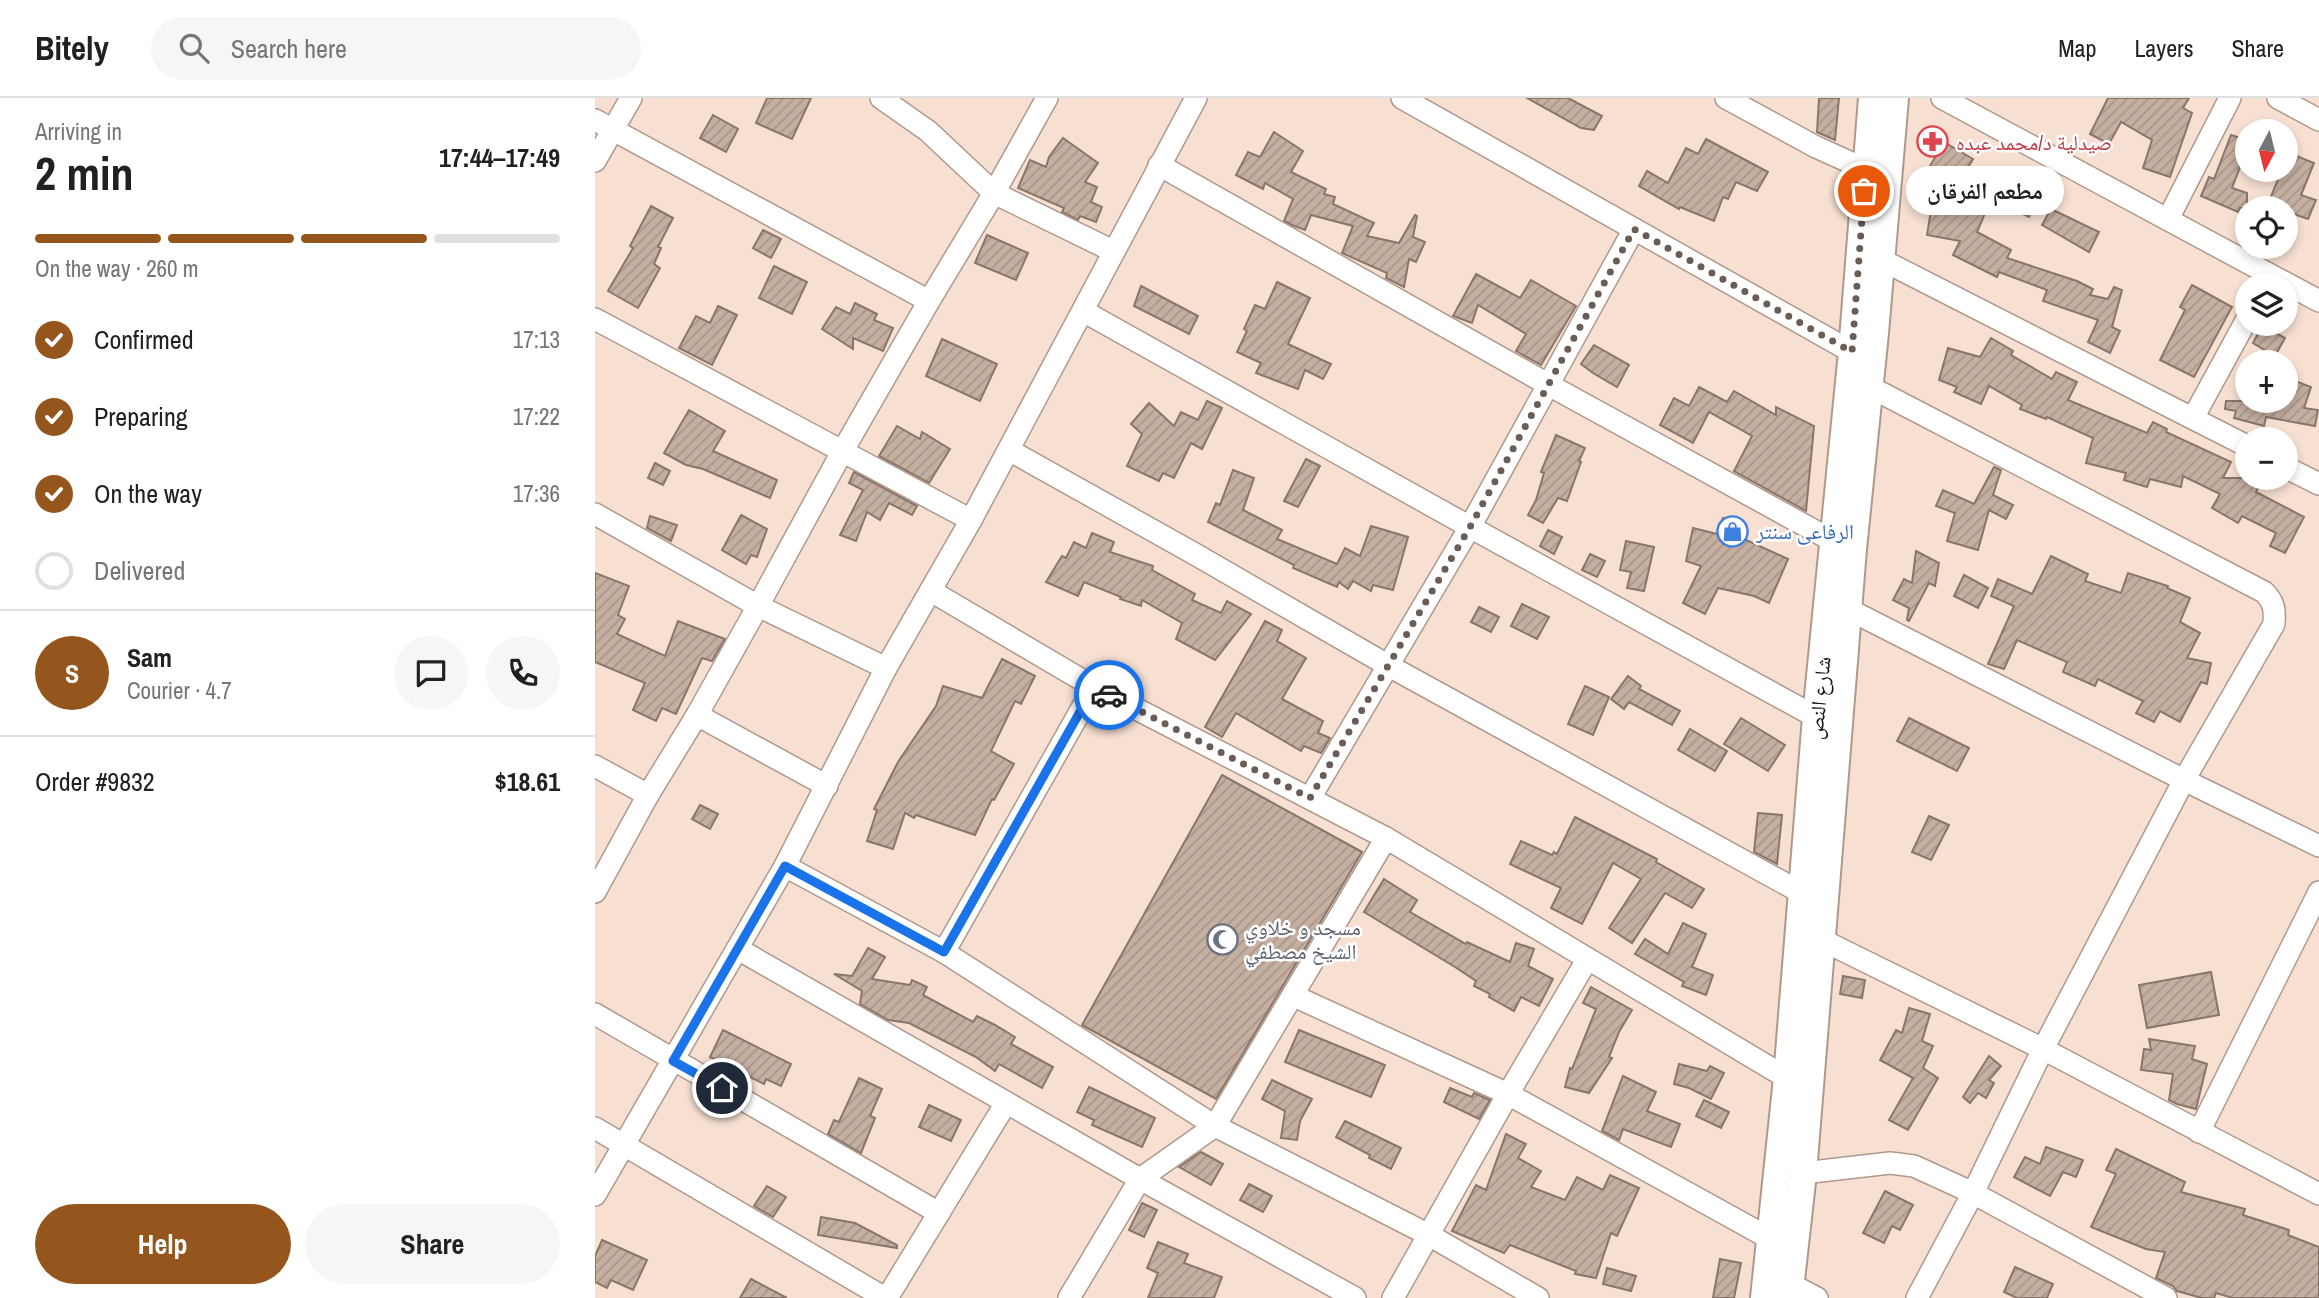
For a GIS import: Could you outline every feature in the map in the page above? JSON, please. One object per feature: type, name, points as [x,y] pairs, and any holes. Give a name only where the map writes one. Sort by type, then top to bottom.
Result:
[{"type":"main road","name":"شارع النص","points":[[1789,1291],[1803,1173],[1820,939],[1839,603],[1835,542],[1872,98]]},
{"type":"main road","name":"شارع النص","points":[[1764,1298],[1787,1078],[1817,717],[1839,603],[1870,387],[1895,98]]},
{"type":"street","points":[[595,160],[604,126],[631,98]]},
{"type":"street","points":[[881,98],[928,131],[994,193],[1113,251]]},
{"type":"street","points":[[595,892],[648,795],[697,715],[842,452],[1047,98]]},
{"type":"street","points":[[595,1195],[785,866],[886,668],[971,520],[1196,98]]},
{"type":"street","points":[[1402,98],[1852,352]]},
{"type":"street","points":[[1726,98],[1816,147],[1865,169]]},
{"type":"street","points":[[1942,98],[2168,219],[2257,273]]},
{"type":"street","points":[[2168,219],[2230,98]]},
{"type":"street","points":[[2278,98],[2319,120]]},
{"type":"street","points":[[604,126],[929,301]]},
{"type":"street","points":[[1159,165],[1549,385],[1835,542]]},
{"type":"street","points":[[1310,798],[1470,527],[1634,229]]},
{"type":"street","points":[[1882,260],[2235,440]]},
{"type":"street","points":[[2298,292],[2319,300]]},
{"type":"street","points":[[1083,311],[1817,717]]},
{"type":"street","points":[[595,319],[971,520]]},
{"type":"street","points":[[2193,418],[2238,336]]},
{"type":"street","points":[[1870,387],[2264,592],[2273,601],[2274,624],[2184,780],[1917,1298]]},
{"type":"street","points":[[1009,450],[1389,666],[1802,893]]},
{"type":"street","points":[[2298,474],[2319,484]]},
{"type":"street","points":[[595,514],[758,606],[886,668]]},
{"type":"street","points":[[931,590],[1094,687],[1386,838],[1787,1078]]},
{"type":"street","points":[[1839,603],[2319,846]]},
{"type":"street","points":[[944,952],[1094,687]]},
{"type":"street","points":[[697,715],[827,786]]},
{"type":"street","points":[[595,765],[648,795]]},
{"type":"street","points":[[1074,1296],[1140,1179],[1215,1126],[1386,838]]},
{"type":"street","points":[[785,866],[944,952],[1215,1126],[1429,1236],[1538,1298]]},
{"type":"street","points":[[2199,1132],[2319,892]]},
{"type":"street","points":[[1820,939],[2043,1049],[2319,1194]]},
{"type":"street","points":[[738,949],[1140,1179],[1355,1298]]},
{"type":"street","points":[[1394,1298],[1508,1094],[1587,960]]},
{"type":"street","points":[[1294,996],[1508,1094],[1769,1238]]},
{"type":"street","points":[[595,1014],[939,1213]]},
{"type":"street","points":[[595,1128],[886,1298],[1006,1103]]},
{"type":"street","points":[[1803,1173],[1890,1163],[1914,1166],[1973,1193],[2166,1298]]},
{"type":"street","points":[[1789,1291],[1817,1298]]},
{"type":"building","points":[[767,98],[811,98],[792,139],[756,123]]},
{"type":"building","points":[[1527,98],[1568,98],[1602,116],[1594,130],[1581,128]]},
{"type":"building","points":[[1819,98],[1839,98],[1835,140],[1817,132]]},
{"type":"building","points":[[2108,98],[2189,98],[2183,108],[2192,113],[2170,177],[2143,168],[2152,140],[2121,122],[2109,144],[2090,134]]},
{"type":"building","points":[[713,115],[738,129],[726,152],[700,138]]},
{"type":"building","points":[[1274,132],[1303,151],[1291,172],[1326,189],[1324,194],[1335,197],[1333,204],[1374,223],[1367,236],[1399,243],[1415,215],[1417,216],[1413,237],[1425,242],[1416,262],[1409,259],[1404,287],[1386,278],[1387,273],[1342,253],[1353,226],[1311,215],[1305,230],[1292,225],[1284,221],[1293,199],[1265,183],[1263,189],[1236,175],[1248,152],[1260,157]]},
{"type":"building","points":[[2231,135],[2235,136],[2235,180],[2232,188],[2247,193],[2247,196],[2235,196],[2235,211],[2201,196],[2209,177],[2214,179]]},
{"type":"building","points":[[1063,138],[1098,163],[1085,182],[1097,187],[1091,202],[1102,207],[1096,222],[1080,216],[1078,220],[1062,212],[1064,208],[1018,188],[1030,160],[1046,167],[1049,157]]},
{"type":"building","points":[[1706,139],[1768,172],[1757,191],[1736,182],[1728,199],[1723,197],[1714,221],[1680,207],[1679,209],[1639,186],[1647,171],[1668,183],[1686,148],[1698,154]]},
{"type":"building","points":[[1944,142],[1973,159],[1960,181],[1991,199],[1977,232],[2011,250],[2007,258],[2077,281],[2093,289],[2090,295],[2108,299],[2114,287],[2122,290],[2112,327],[2120,331],[2110,353],[2088,342],[2098,320],[2043,301],[2047,290],[1999,272],[1997,277],[1953,255],[1960,241],[1927,235],[1936,179],[1926,173]]},
{"type":"building","points":[[2298,157],[2314,163],[2301,195],[2316,200],[2308,219],[2298,216],[2298,196],[2271,196],[2277,182],[2298,182]]},
{"type":"building","points":[[2004,181],[2037,194],[2029,217],[1996,202]]},
{"type":"building","points":[[651,206],[673,218],[658,247],[661,248],[654,264],[660,268],[638,308],[608,291],[633,248],[630,246]]},
{"type":"building","points":[[2051,209],[2099,232],[2089,252],[2042,225]]},
{"type":"building","points":[[763,230],[781,239],[771,258],[753,248]]},
{"type":"building","points":[[987,235],[1028,253],[1016,280],[975,263]]},
{"type":"building","points":[[774,266],[807,282],[792,314],[759,298]]},
{"type":"building","points":[[1476,274],[1520,298],[1531,280],[1576,306],[1541,365],[1516,351],[1526,334],[1478,305],[1472,323],[1453,316]]},
{"type":"building","points":[[1277,282],[1310,298],[1288,344],[1331,364],[1323,379],[1305,370],[1298,389],[1256,373],[1261,363],[1237,352],[1255,305],[1265,309]]},
{"type":"building","points":[[2192,285],[2232,307],[2194,377],[2160,360],[2185,310],[2180,307]]},
{"type":"building","points":[[1141,286],[1198,316],[1189,334],[1134,306]]},
{"type":"building","points":[[855,303],[877,314],[874,320],[893,328],[883,351],[853,338],[853,349],[822,329],[836,307],[850,314]]},
{"type":"building","points":[[718,306],[737,315],[712,365],[679,348],[696,316],[710,323]]},
{"type":"building","points":[[2257,336],[2285,338],[2278,350],[2265,350],[2253,343]]},
{"type":"building","points":[[1991,338],[2013,351],[2011,355],[2052,379],[2056,372],[2077,382],[2068,400],[2147,433],[2153,422],[2167,429],[2166,432],[2231,462],[2223,478],[2235,478],[2235,490],[2257,490],[2256,492],[2304,517],[2285,553],[2270,546],[2276,533],[2242,516],[2238,523],[2212,508],[2220,494],[2183,476],[2181,487],[2150,479],[2147,487],[2124,480],[2126,473],[2086,463],[2093,438],[2047,417],[2046,419],[2020,409],[2022,405],[1989,386],[1981,404],[1954,392],[1957,387],[1939,380],[1948,348],[1980,357]]},
{"type":"building","points":[[942,339],[997,364],[980,401],[926,376]]},
{"type":"building","points":[[1594,345],[1629,365],[1617,387],[1581,364]]},
{"type":"building","points":[[2298,382],[2311,387],[2304,408],[2318,410],[2315,426],[2266,417],[2264,426],[2234,418],[2235,413],[2298,413]]},
{"type":"building","points":[[1699,387],[1727,402],[1734,391],[1776,415],[1776,407],[1814,426],[1806,511],[1734,471],[1752,436],[1709,412],[1693,443],[1660,425],[1674,398],[1689,406]]},
{"type":"building","points":[[1207,401],[1222,408],[1202,449],[1191,443],[1174,478],[1163,473],[1159,481],[1127,466],[1142,434],[1131,424],[1149,403],[1174,426],[1181,412],[1198,420]]},
{"type":"building","points":[[2226,401],[2235,401],[2235,411],[2225,409]]},
{"type":"building","points":[[689,410],[725,431],[713,451],[777,480],[770,498],[703,469],[686,465],[664,453]]},
{"type":"building","points":[[897,426],[920,439],[922,432],[950,449],[929,483],[879,456]]},
{"type":"building","points":[[1556,435],[1585,448],[1567,501],[1558,498],[1543,523],[1528,515],[1536,500],[1544,473],[1541,472]]},
{"type":"building","points":[[1306,459],[1320,466],[1298,507],[1284,501]]},
{"type":"building","points":[[655,463],[670,471],[663,485],[648,478]]},
{"type":"building","points":[[1994,467],[2001,470],[1993,495],[2013,505],[2006,519],[1989,510],[1978,550],[1947,541],[1955,513],[1936,506],[1943,490],[1974,504]]},
{"type":"building","points":[[1233,470],[1254,478],[1243,510],[1282,530],[1277,539],[1337,564],[1345,548],[1360,556],[1371,526],[1408,537],[1393,590],[1373,585],[1371,591],[1353,581],[1348,589],[1339,582],[1337,587],[1293,568],[1294,565],[1208,522],[1216,503],[1220,505]]},
{"type":"building","points":[[854,472],[917,506],[912,515],[889,503],[880,520],[867,512],[856,541],[840,535],[863,490],[849,483]]},
{"type":"building","points":[[741,515],[767,529],[757,557],[751,555],[746,564],[722,550]]},
{"type":"building","points":[[650,516],[677,525],[671,541],[647,528]]},
{"type":"building","points":[[1723,518],[1739,524],[1735,535],[1788,559],[1769,603],[1754,596],[1718,588],[1705,614],[1683,603],[1701,566],[1686,561],[1693,528],[1717,534]]},
{"type":"building","points":[[1548,530],[1562,537],[1554,554],[1540,546]]},
{"type":"building","points":[[1092,533],[1114,542],[1110,552],[1153,566],[1152,570],[1195,594],[1192,600],[1221,613],[1227,601],[1251,614],[1215,660],[1176,639],[1182,623],[1142,600],[1141,606],[1084,582],[1078,596],[1046,582],[1062,556],[1066,558],[1074,542],[1086,548]]},
{"type":"building","points":[[1626,541],[1654,547],[1644,591],[1627,588],[1631,572],[1620,570]]},
{"type":"building","points":[[1916,551],[1939,563],[1935,586],[1929,583],[1909,621],[1909,608],[1893,600],[1904,579],[1912,583]]},
{"type":"building","points":[[1590,554],[1605,561],[1597,577],[1582,570]]},
{"type":"building","points":[[2051,556],[2088,574],[2085,581],[2121,593],[2128,573],[2168,586],[2167,588],[2190,598],[2180,622],[2200,633],[2187,658],[2211,663],[2207,684],[2201,682],[2180,722],[2160,711],[2154,722],[2136,713],[2143,701],[2098,679],[2095,686],[2063,672],[2067,662],[2017,640],[2004,669],[1988,664],[2014,606],[1991,596],[1998,579],[2032,594]]},
{"type":"building","points":[[595,573],[629,586],[618,615],[625,619],[617,634],[665,656],[678,621],[725,639],[712,661],[702,658],[676,714],[662,708],[656,721],[633,710],[645,683],[595,662]]},
{"type":"building","points":[[1964,575],[1988,588],[1978,608],[1954,596]]},
{"type":"building","points":[[1522,604],[1549,617],[1537,639],[1511,626]]},
{"type":"building","points":[[1479,607],[1499,617],[1491,632],[1471,622]]},
{"type":"building","points":[[1265,621],[1282,630],[1277,641],[1306,658],[1282,699],[1323,721],[1318,733],[1330,738],[1321,753],[1304,746],[1301,751],[1236,713],[1222,737],[1205,727]]},
{"type":"building","points":[[1002,659],[1035,676],[1021,704],[1015,701],[991,751],[1014,764],[994,800],[992,799],[975,835],[905,813],[893,849],[867,841],[877,810],[874,809],[898,762],[936,706],[943,686],[982,698]]},
{"type":"building","points":[[1628,676],[1641,686],[1639,689],[1680,711],[1672,725],[1629,702],[1624,709],[1611,699]]},
{"type":"building","points":[[1585,686],[1609,697],[1593,735],[1568,724]]},
{"type":"building","points":[[1741,718],[1785,745],[1768,771],[1724,744]]},
{"type":"building","points":[[1909,718],[1969,748],[1957,771],[1897,741]]},
{"type":"building","points":[[1690,729],[1727,751],[1715,771],[1678,750]]},
{"type":"building","name":"مسجد و خلاوي الشيخ مصطفي","points":[[1222,775],[1362,852],[1216,1099],[1082,1025]]},
{"type":"building","points":[[700,805],[718,814],[710,829],[692,819]]},
{"type":"building","points":[[1758,813],[1782,815],[1777,864],[1754,852]]},
{"type":"building","points":[[1929,816],[1949,825],[1931,860],[1912,852]]},
{"type":"building","points":[[1575,817],[1657,859],[1656,862],[1704,889],[1692,908],[1665,893],[1632,943],[1609,928],[1641,879],[1613,863],[1582,924],[1551,908],[1561,888],[1510,864],[1521,841],[1552,855],[1554,852],[1557,854]]},
{"type":"building","points":[[1384,879],[1417,900],[1410,912],[1466,944],[1467,942],[1510,962],[1516,943],[1534,949],[1528,966],[1553,979],[1539,1006],[1521,997],[1514,1011],[1474,986],[1476,981],[1455,967],[1364,912]]},
{"type":"building","points":[[1683,923],[1706,934],[1692,967],[1713,975],[1706,995],[1682,986],[1684,982],[1635,954],[1645,939],[1668,954]]},
{"type":"building","points":[[868,948],[885,957],[872,979],[910,985],[912,980],[927,987],[923,995],[973,1022],[977,1016],[995,1025],[1015,1037],[1011,1044],[1053,1067],[1042,1088],[999,1064],[995,1071],[976,1057],[909,1023],[888,1020],[860,1004],[862,991],[834,974],[852,976]]},
{"type":"building","points":[[2211,972],[2219,1015],[2147,1028],[2139,985]]},
{"type":"building","points":[[1843,976],[1865,980],[1862,998],[1840,994]]},
{"type":"building","points":[[1591,987],[1632,1010],[1619,1032],[1609,1057],[1612,1058],[1589,1093],[1565,1087],[1570,1068],[1572,1069],[1596,1009],[1583,1003]]},
{"type":"building","points":[[1909,1008],[1930,1014],[1922,1041],[1933,1046],[1923,1068],[1938,1078],[1908,1130],[1889,1120],[1913,1078],[1880,1060],[1896,1030],[1902,1033]]},
{"type":"building","points":[[723,1030],[791,1064],[781,1086],[766,1079],[764,1084],[710,1057]]},
{"type":"building","points":[[1299,1030],[1385,1065],[1371,1097],[1285,1062]]},
{"type":"building","points":[[2149,1039],[2195,1046],[2192,1059],[2207,1064],[2196,1109],[2169,1100],[2173,1074],[2141,1070],[2144,1049],[2151,1050]]},
{"type":"building","points":[[1989,1056],[2001,1066],[1989,1080],[1994,1083],[1986,1098],[1978,1093],[1970,1103],[1963,1097]]},
{"type":"building","points":[[1679,1064],[1707,1071],[1710,1066],[1724,1073],[1711,1099],[1674,1084]]},
{"type":"building","points":[[1623,1076],[1656,1092],[1647,1111],[1680,1124],[1671,1147],[1623,1129],[1619,1140],[1602,1131]]},
{"type":"building","points":[[859,1078],[882,1089],[870,1116],[875,1118],[861,1153],[828,1134],[834,1120],[839,1122]]},
{"type":"building","points":[[1272,1080],[1312,1099],[1300,1121],[1297,1140],[1281,1138],[1285,1111],[1262,1099]]},
{"type":"building","points":[[1089,1087],[1155,1118],[1142,1147],[1092,1125],[1094,1120],[1077,1112]]},
{"type":"building","points":[[1450,1088],[1472,1097],[1474,1093],[1490,1100],[1479,1119],[1444,1102]]},
{"type":"building","points":[[1704,1100],[1729,1112],[1721,1128],[1696,1116]]},
{"type":"building","points":[[929,1105],[961,1120],[951,1141],[919,1127]]},
{"type":"building","points":[[1345,1121],[1401,1148],[1391,1169],[1336,1137]]},
{"type":"building","points":[[1506,1134],[1526,1144],[1518,1158],[1541,1171],[1531,1187],[1565,1200],[1577,1177],[1603,1190],[1610,1175],[1639,1188],[1617,1236],[1611,1233],[1596,1278],[1575,1274],[1576,1271],[1510,1245],[1504,1253],[1452,1231],[1476,1185],[1486,1190]]},
{"type":"building","points":[[2046,1147],[2083,1160],[2076,1177],[2063,1172],[2050,1196],[2014,1177],[2025,1157],[2040,1164]]},
{"type":"building","points":[[2116,1149],[2185,1182],[2181,1192],[2245,1209],[2243,1215],[2289,1230],[2288,1235],[2319,1247],[2319,1298],[2233,1298],[2216,1293],[2214,1298],[2202,1298],[2177,1291],[2173,1286],[2156,1278],[2165,1252],[2146,1249],[2091,1227],[2116,1174],[2106,1170]]},
{"type":"building","points":[[1201,1152],[1223,1164],[1211,1185],[1179,1167]]},
{"type":"building","points":[[1249,1184],[1272,1196],[1263,1212],[1240,1200]]},
{"type":"building","points":[[767,1186],[786,1197],[773,1217],[754,1206]]},
{"type":"building","points":[[1885,1191],[1913,1205],[1900,1230],[1892,1226],[1884,1243],[1863,1233]]},
{"type":"building","points":[[1142,1203],[1157,1210],[1144,1237],[1129,1230]]},
{"type":"building","points":[[821,1217],[855,1223],[897,1245],[897,1248],[818,1235]]},
{"type":"building","points":[[602,1240],[647,1260],[633,1290],[611,1280],[607,1288],[595,1282],[595,1256]]},
{"type":"building","points":[[1158,1242],[1188,1254],[1184,1263],[1222,1277],[1214,1298],[1148,1298],[1158,1273],[1147,1268]]},
{"type":"building","points":[[1720,1259],[1741,1263],[1734,1298],[1713,1298]]},
{"type":"building","points":[[2015,1267],[2053,1284],[2047,1298],[2017,1298],[2004,1292]]},
{"type":"building","points":[[1607,1268],[1636,1276],[1631,1291],[1603,1284]]},
{"type":"building","points":[[751,1279],[787,1298],[740,1298]]},
{"type":"way so far","points":[[1109,695],[1310,798],[1470,527],[1634,229],[1852,352],[1864,191]]},
{"type":"place","name":"صيدلية د/محمد عبده","points":[[1933,142]]},
{"type":"place","name":"مطعم الفرقان","points":[[1864,191]]},
{"type":"place","name":"الرفاعى سنتر","points":[[1733,531]]},
{"type":"place","name":"مسجد و خلاوي الشيخ مصطفي","points":[[1222,939]]},
{"type":"route","points":[[722,1088],[673,1061],[785,866],[944,952],[1094,687],[1109,695]]}]
